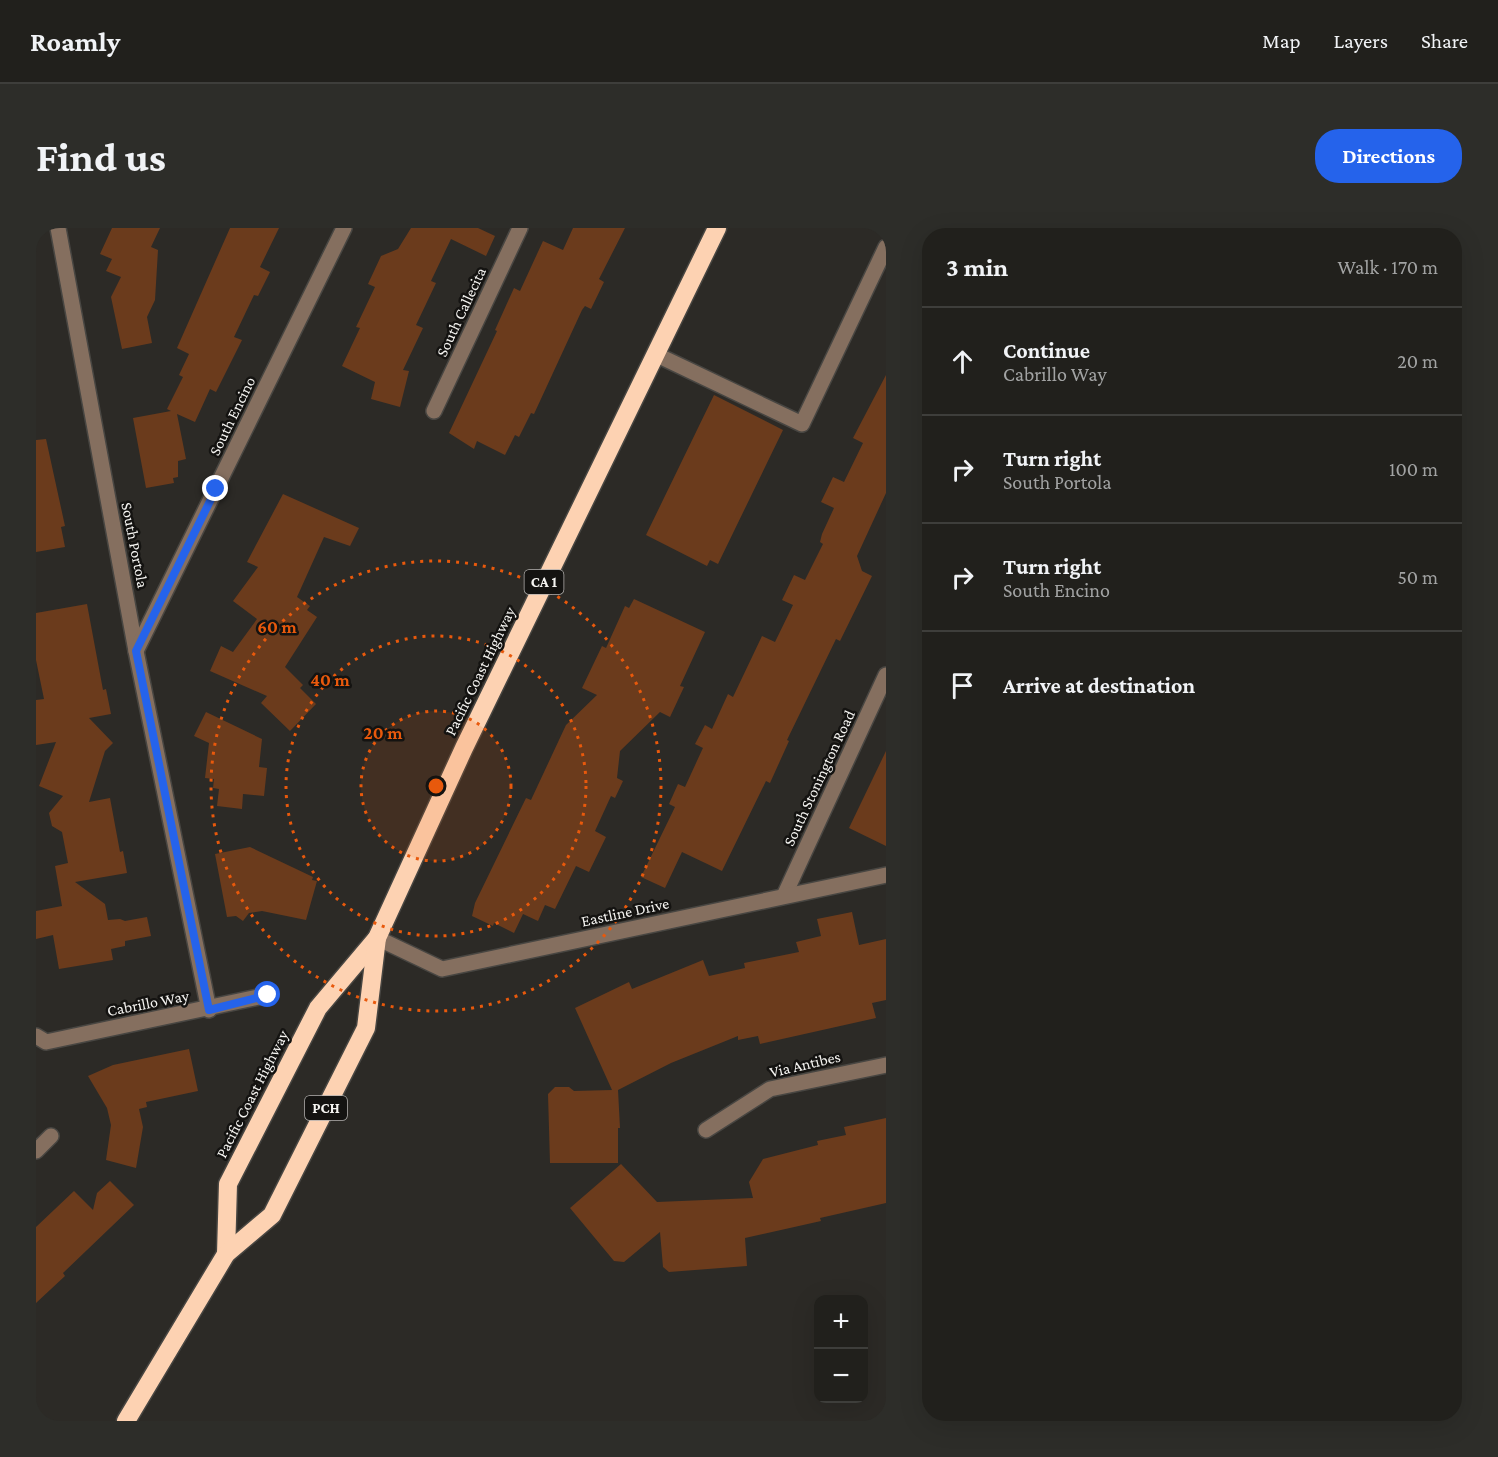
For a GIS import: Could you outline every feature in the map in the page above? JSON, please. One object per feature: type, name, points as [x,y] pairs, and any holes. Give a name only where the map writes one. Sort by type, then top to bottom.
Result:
[{"type":"highway","name":"Pacific Coast Highway","points":[[226,1254],[228,1184],[318,1008],[377,938],[464,748],[717,228]]},
{"type":"highway","name":"Pacific Coast Highway","points":[[126,1421],[226,1254],[272,1215],[366,1028],[377,938]]},
{"type":"street","name":"South Portola","points":[[58,228],[136,651],[209,1010]]},
{"type":"street","name":"South Encino","points":[[136,651],[344,228]]},
{"type":"street","name":"South Callecita","points":[[434,411],[520,228]]},
{"type":"street","points":[[655,354],[748,396],[802,424],[886,246]]},
{"type":"street","name":"South Stonington Road","points":[[784,896],[886,675]]},
{"type":"street","name":"Eastline Drive","points":[[377,938],[442,969],[886,875]]},
{"type":"street","name":"Cabrillo Way","points":[[36,1036],[46,1042],[209,1010],[268,995]]},
{"type":"street","name":"Via Antibes","points":[[706,1130],[770,1089],[886,1065]]},
{"type":"street","points":[[36,1152],[51,1136]]},
{"type":"building","points":[[112,228],[160,228],[151,247],[158,250],[155,300],[147,317],[152,343],[122,349],[111,297],[121,277],[106,271],[112,259],[100,254]]},
{"type":"building","points":[[230,228],[279,228],[260,267],[270,272],[258,296],[254,295],[234,337],[242,340],[216,392],[210,389],[195,422],[177,414],[186,459],[178,461],[178,477],[173,478],[174,483],[146,488],[133,418],[171,411],[167,409],[183,377],[179,375],[189,354],[177,348]]},
{"type":"building","points":[[411,228],[478,228],[495,236],[486,256],[451,239],[431,281],[436,283],[416,325],[423,328],[403,370],[409,371],[400,407],[371,399],[375,382],[342,366],[360,328],[356,327],[375,287],[368,284],[381,256],[398,249]]},
{"type":"building","points":[[573,228],[625,228],[599,279],[604,282],[591,309],[585,306],[582,310],[534,414],[531,413],[519,437],[515,435],[505,455],[477,441],[474,449],[449,433],[497,331],[495,330],[514,288],[520,291],[543,241],[563,250]]},
{"type":"building","points":[[886,375],[886,493],[857,556],[862,571],[872,576],[840,641],[836,639],[787,740],[789,741],[770,783],[766,781],[722,871],[682,852],[665,888],[641,877],[675,807],[669,804],[678,784],[685,787],[703,748],[695,744],[705,725],[712,729],[728,694],[733,697],[762,636],[775,642],[793,605],[782,600],[794,575],[805,580],[823,544],[820,542],[822,534],[834,508],[821,502],[833,477],[844,482],[863,443],[853,438]]},
{"type":"building","points":[[714,395],[783,430],[718,564],[710,560],[707,566],[646,535]]},
{"type":"building","points":[[46,439],[65,526],[61,527],[65,547],[36,552],[36,440]]},
{"type":"building","points":[[283,494],[359,528],[350,546],[324,537],[297,597],[310,606],[307,610],[317,617],[285,667],[303,685],[300,688],[316,704],[290,731],[261,703],[267,696],[210,671],[221,646],[233,652],[257,619],[233,601],[258,567],[247,562]]},
{"type":"building","points":[[634,599],[705,632],[680,686],[684,687],[670,717],[660,712],[620,751],[617,778],[623,781],[615,798],[611,796],[595,831],[606,837],[589,872],[576,866],[555,909],[545,905],[538,921],[523,914],[514,933],[494,923],[493,926],[472,916],[475,903],[526,798],[531,800],[566,725],[597,695],[582,688],[602,646],[606,648],[625,606],[629,608]]},
{"type":"building","points":[[87,604],[103,690],[106,689],[111,714],[89,718],[113,743],[105,751],[89,802],[110,798],[120,852],[123,851],[127,873],[75,882],[105,904],[108,920],[125,921],[147,917],[151,936],[125,941],[125,946],[111,949],[113,960],[59,969],[53,935],[36,939],[36,911],[62,906],[55,866],[68,863],[62,832],[52,826],[49,813],[63,796],[39,786],[56,742],[36,745],[36,700],[44,699],[36,660],[36,613]]},
{"type":"building","points":[[206,712],[262,739],[259,767],[267,768],[264,796],[243,794],[242,809],[217,806],[219,789],[213,788],[214,779],[205,778],[209,743],[194,736]]},
{"type":"building","points":[[886,751],[886,846],[849,828]]},
{"type":"building","points":[[250,847],[317,881],[306,920],[262,911],[249,913],[243,921],[236,916],[227,917],[215,854]]},
{"type":"building","points":[[852,912],[859,945],[886,939],[886,1000],[872,1003],[876,1018],[760,1044],[758,1036],[738,1040],[738,1036],[671,1063],[618,1090],[620,1128],[618,1128],[618,1163],[550,1163],[548,1094],[555,1087],[569,1087],[574,1091],[612,1090],[575,1008],[629,982],[632,989],[703,960],[709,976],[745,968],[744,963],[799,952],[796,942],[821,936],[817,919]]},
{"type":"building","points":[[189,1049],[198,1091],[146,1102],[147,1107],[139,1109],[143,1127],[136,1168],[106,1160],[111,1125],[107,1108],[88,1076],[113,1065]]},
{"type":"building","points":[[886,1118],[886,1203],[820,1218],[821,1221],[745,1238],[747,1266],[669,1272],[663,1267],[660,1232],[624,1262],[614,1261],[570,1208],[621,1164],[657,1202],[753,1198],[749,1182],[763,1159],[818,1145],[817,1141],[846,1135],[844,1127]]},
{"type":"building","points":[[110,1181],[134,1205],[63,1273],[65,1276],[36,1303],[36,1227],[74,1191],[93,1210],[97,1193]]},
{"type":"route","points":[[216,489],[136,651],[209,1010],[268,995]]}]
